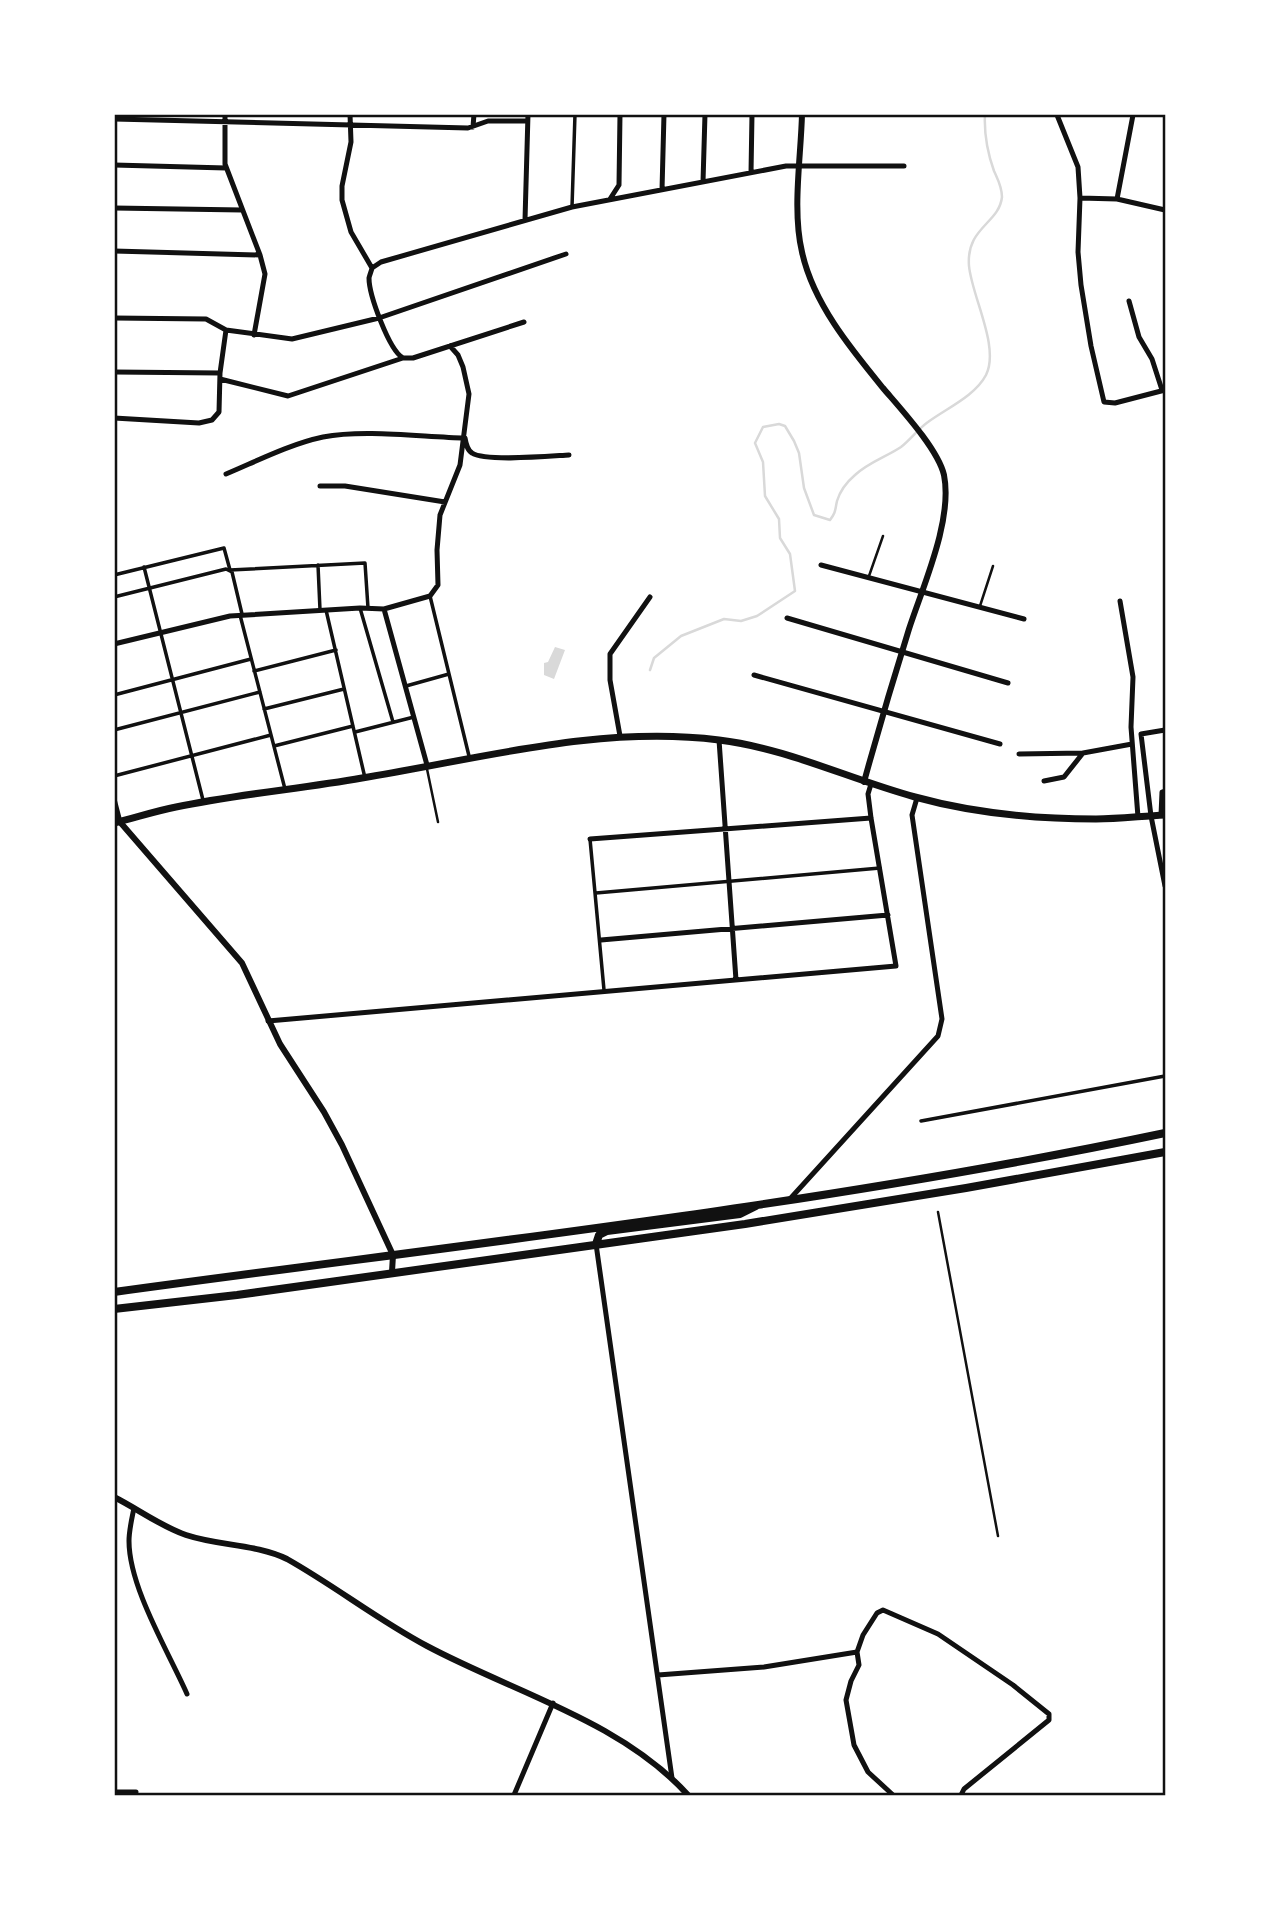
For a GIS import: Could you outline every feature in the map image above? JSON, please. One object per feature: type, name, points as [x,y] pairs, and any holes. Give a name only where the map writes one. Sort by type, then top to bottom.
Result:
[{"type":"highway","points":[[114,1292],[854,1191],[1011,1164],[1165,1133]]},
{"type":"highway","points":[[114,1309],[237,1295],[882,1203],[1165,1152]]},
{"type":"highway","points":[[880,1186],[874,1192],[874,1197],[882,1203]]},
{"type":"highway","points":[[854,1191],[862,1195],[864,1200],[854,1207]]},
{"type":"highway","points":[[596,1244],[599,1235],[607,1231],[740,1214],[759,1205]]},
{"type":"highway","points":[[260,1272],[253,1276],[252,1282],[254,1287],[263,1291]]},
{"type":"highway","points":[[236,1275],[243,1277],[247,1283],[246,1288],[237,1295]]},
{"type":"main road","points":[[117,822],[203,802],[365,778],[560,743],[620,736],[719,740],[770,750],[917,798],[971,810],[1046,818],[1098,819],[1163,815]]},
{"type":"street","points":[[225,114],[223,156],[265,274],[254,335]]},
{"type":"street","points":[[350,114],[351,142],[342,186],[342,200],[351,232],[372,268]]},
{"type":"street","points":[[473,127],[474,114]]},
{"type":"street","points":[[525,220],[528,114]]},
{"type":"street","points":[[572,207],[575,114]]},
{"type":"street","points":[[610,199],[619,185],[620,114]]},
{"type":"street","points":[[662,190],[664,114]]},
{"type":"street","points":[[703,182],[705,114]]},
{"type":"street","points":[[751,173],[752,114]]},
{"type":"street","points":[[268,1021],[897,967],[871,817],[868,783],[884,711],[936,551],[945,488],[940,464],[836,326],[809,275],[799,229],[802,114]]},
{"type":"street","points":[[1057,115],[1078,167],[1078,252],[1081,285],[1104,402],[1115,402],[1163,390],[1152,359],[1139,337],[1129,301]]},
{"type":"street","points":[[1117,199],[1133,115]]},
{"type":"street","points":[[114,119],[473,127],[488,121],[527,121]]},
{"type":"street","points":[[114,165],[226,168]]},
{"type":"street","points":[[403,358],[392,347],[379,317],[369,278],[372,268],[381,262],[572,207],[786,166],[904,166]]},
{"type":"street","points":[[1080,198],[1117,199],[1165,211]]},
{"type":"street","points":[[114,208],[242,210]]},
{"type":"street","points":[[114,251],[260,255]]},
{"type":"street","points":[[114,318],[206,319],[226,330],[292,339],[379,317],[566,254]]},
{"type":"street","points":[[114,372],[220,376],[288,396],[403,358],[413,358],[524,323]]},
{"type":"street","points":[[114,418],[199,423],[212,420],[219,412],[226,330]]},
{"type":"street","points":[[114,644],[241,614],[384,609],[430,596],[438,585],[437,533],[445,502],[460,465],[469,394],[458,355],[450,346]]},
{"type":"street","points":[[226,474],[322,437],[373,435],[465,438]]},
{"type":"street","points":[[465,438],[468,450],[474,455],[533,458],[569,455]]},
{"type":"street","points":[[320,486],[345,486],[445,502]]},
{"type":"street","points":[[114,575],[224,548],[285,789]]},
{"type":"street","points":[[114,597],[222,569],[366,563],[368,608]]},
{"type":"street","points":[[318,565],[323,610],[336,650],[365,778]]},
{"type":"street","points":[[821,565],[1024,619]]},
{"type":"street","points":[[144,567],[203,802]]},
{"type":"street","points":[[430,596],[469,759]]},
{"type":"street","points":[[620,736],[610,680],[610,654],[650,597]]},
{"type":"street","points":[[1120,601],[1133,677],[1130,695],[1138,817]]},
{"type":"street","points":[[360,608],[393,722]]},
{"type":"street","points":[[384,609],[427,765]]},
{"type":"street","points":[[788,618],[1007,683]]},
{"type":"street","points":[[254,670],[336,650]]},
{"type":"street","points":[[114,695],[251,659]]},
{"type":"street","points":[[406,686],[449,674]]},
{"type":"street","points":[[754,675],[1000,744]]},
{"type":"street","points":[[264,709],[345,689]]},
{"type":"street","points":[[114,730],[260,692]]},
{"type":"street","points":[[355,732],[414,717]]},
{"type":"street","points":[[274,746],[353,726]]},
{"type":"street","points":[[1165,730],[1141,734],[1151,816],[1165,886]]},
{"type":"street","points":[[114,776],[271,735]]},
{"type":"street","points":[[719,740],[736,980]]},
{"type":"street","points":[[1019,754],[1083,753],[1132,744]]},
{"type":"street","points":[[1044,781],[1064,777],[1083,753]]},
{"type":"street","points":[[1148,794],[1164,792],[1163,815]]},
{"type":"street","points":[[789,1200],[937,1036],[942,1019],[912,815],[917,798]]},
{"type":"street","points":[[114,799],[117,822],[242,963],[280,1044],[342,1145],[393,1255],[392,1272]]},
{"type":"street","points":[[604,992],[590,839],[871,817]]},
{"type":"street","points":[[596,893],[880,868]]},
{"type":"street","points":[[601,940],[888,915]]},
{"type":"street","points":[[921,1121],[1165,1076]]},
{"type":"street","points":[[596,1244],[672,1778]]},
{"type":"street","points":[[114,1497],[187,1535],[274,1552],[425,1645],[553,1703],[621,1742],[672,1778],[688,1795]]},
{"type":"street","points":[[134,1508],[129,1541],[134,1571],[141,1593],[187,1694]]},
{"type":"street","points":[[893,1795],[868,1772],[854,1745],[846,1700],[859,1665],[858,1652],[863,1635],[877,1613],[883,1610],[938,1634],[1013,1685],[1049,1714],[1049,1720],[964,1789],[961,1795]]},
{"type":"street","points":[[658,1675],[764,1667],[858,1652]]},
{"type":"street","points":[[514,1795],[553,1703]]},
{"type":"street","points":[[114,1791],[136,1791]]},
{"type":"lane","points":[[869,578],[883,537]]},
{"type":"lane","points":[[979,607],[993,566]]},
{"type":"lane","points":[[427,765],[438,822]]},
{"type":"lane","points":[[938,1212],[998,1536]]},
{"type":"shaded area","points":[[555,647],[565,650],[554,679],[544,675],[544,663],[548,662]]},
{"type":"waterway","points":[[650,670],[654,658],[681,636],[724,619],[741,621],[757,616],[795,591],[790,554],[780,538],[779,519],[765,496],[763,462],[755,443],[763,427],[779,424],[785,426],[799,453],[804,488],[814,515],[830,520],[844,486],[852,477],[901,447],[924,425],[968,395],[986,375],[990,351],[988,336],[971,278],[969,253],[977,234],[1000,206],[1002,197],[988,150],[985,114]]}]
